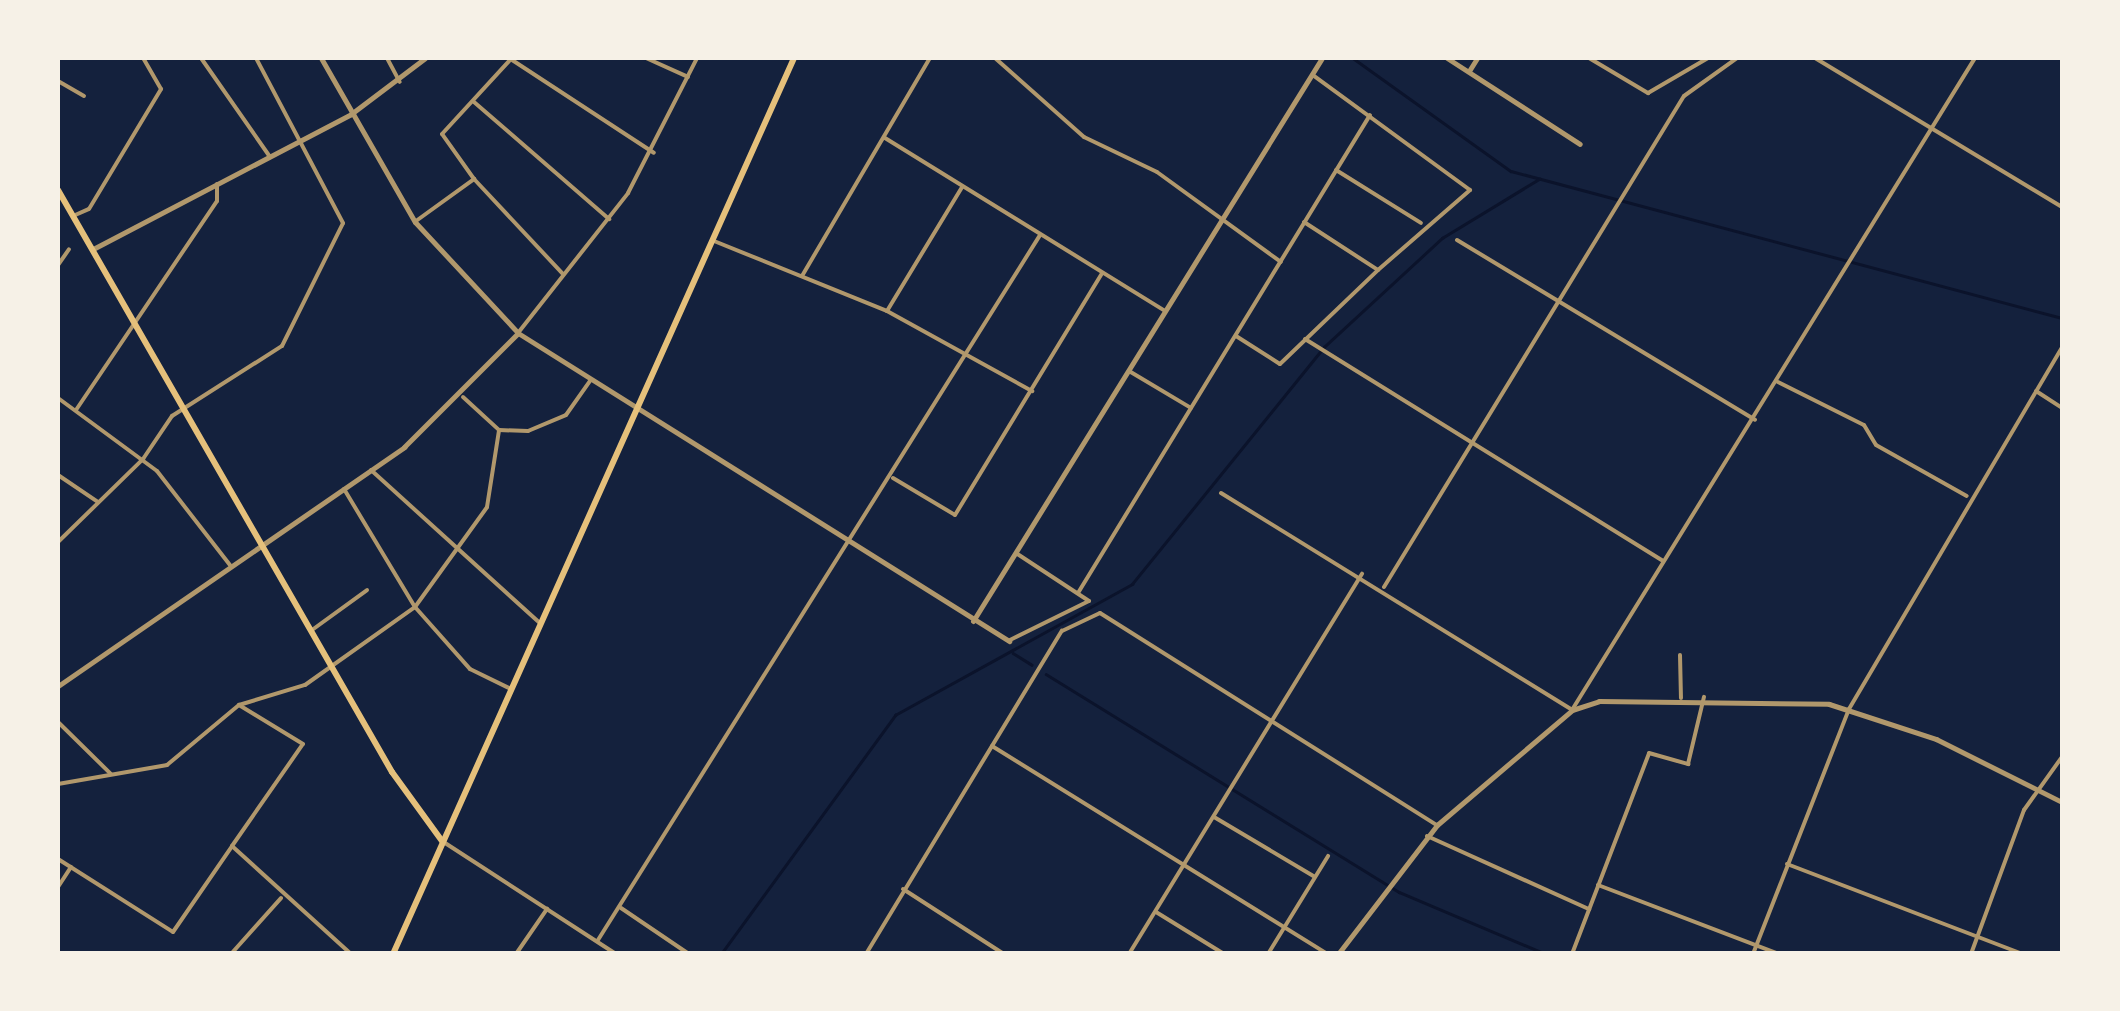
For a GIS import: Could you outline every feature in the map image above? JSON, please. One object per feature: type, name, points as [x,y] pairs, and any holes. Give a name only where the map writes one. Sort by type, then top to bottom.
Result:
[{"type":"main road","points":[[393,954],[794,58]]},
{"type":"main road","points":[[58,190],[332,666],[442,841]]},
{"type":"street","points":[[73,216],[89,209],[160,88],[144,58]]},
{"type":"street","points":[[201,58],[270,158]]},
{"type":"street","points":[[58,542],[142,459],[185,408],[282,346],[343,223],[256,58]]},
{"type":"street","points":[[321,58],[415,222],[518,333],[851,548],[1009,641],[1089,601],[1016,553]]},
{"type":"street","points":[[388,58],[400,82]]},
{"type":"street","points":[[93,249],[351,114],[400,82],[425,58]]},
{"type":"street","points":[[564,274],[474,179],[442,134],[511,58],[654,153]]},
{"type":"street","points":[[646,58],[688,77]]},
{"type":"street","points":[[58,686],[372,470],[462,397],[609,219],[654,153],[696,58]]},
{"type":"street","points":[[802,276],[930,58]]},
{"type":"street","points":[[994,58],[1084,136],[1157,172],[1281,262]]},
{"type":"street","points":[[973,621],[1322,58]]},
{"type":"street","points":[[1446,58],[1580,144]]},
{"type":"street","points":[[1468,71],[1477,58]]},
{"type":"street","points":[[1589,58],[1648,93],[1708,58]]},
{"type":"street","points":[[1384,587],[1563,300],[1684,96],[1737,58]]},
{"type":"street","points":[[1815,58],[2062,207]]},
{"type":"street","points":[[1338,954],[1390,879],[1437,825],[1572,710],[1976,58]]},
{"type":"street","points":[[1236,336],[1280,364],[1422,224],[1470,190],[1312,74]]},
{"type":"street","points":[[58,80],[84,96]]},
{"type":"street","points":[[474,102],[609,219]]},
{"type":"street","points":[[1078,593],[1370,115]]},
{"type":"street","points":[[885,138],[1165,311]]},
{"type":"street","points":[[1336,170],[1422,224]]},
{"type":"street","points":[[415,222],[474,179]]},
{"type":"street","points":[[76,410],[217,201],[217,184]]},
{"type":"street","points":[[887,312],[962,187]]},
{"type":"street","points":[[1304,222],[1378,270]]},
{"type":"street","points":[[598,940],[851,548],[1040,235]]},
{"type":"street","points":[[1456,240],[1563,300],[1755,420]]},
{"type":"street","points":[[714,241],[887,312],[1032,391]]},
{"type":"street","points":[[58,266],[70,249]]},
{"type":"street","points":[[893,478],[954,515],[1102,273]]},
{"type":"street","points":[[1305,339],[1663,561]]},
{"type":"street","points":[[1753,954],[1849,709],[1967,496],[2062,348]]},
{"type":"street","points":[[1129,370],[1191,408]]},
{"type":"street","points":[[462,397],[499,430],[528,432],[566,414],[590,382]]},
{"type":"street","points":[[1778,382],[1864,426],[1876,445],[1967,496]]},
{"type":"street","points":[[2036,391],[2062,408]]},
{"type":"street","points":[[58,398],[142,459],[230,565]]},
{"type":"street","points":[[58,784],[166,765],[239,705],[332,666],[415,606],[458,553],[486,507],[499,430]]},
{"type":"street","points":[[372,470],[458,553],[541,624]]},
{"type":"street","points":[[58,475],[98,502]]},
{"type":"street","points":[[344,489],[415,606],[470,669],[512,689]]},
{"type":"street","points":[[1220,493],[1384,587],[1572,710],[1681,698],[1849,709],[2038,788],[2062,802]]},
{"type":"street","points":[[1129,954],[1362,574]]},
{"type":"street","points":[[312,630],[368,590]]},
{"type":"street","points":[[866,954],[1062,631],[1100,613],[1437,825]]},
{"type":"street","points":[[1052,620],[1062,631]]},
{"type":"street","points":[[1680,655],[1681,698]]},
{"type":"street","points":[[1572,954],[1649,754],[1688,764],[1704,698]]},
{"type":"street","points":[[58,859],[173,932],[304,744],[239,705]]},
{"type":"street","points":[[58,722],[110,774]]},
{"type":"street","points":[[992,746],[1328,954]]},
{"type":"street","points":[[1971,954],[2038,788],[2062,757]]},
{"type":"street","points":[[1214,818],[1315,878]]},
{"type":"street","points":[[1427,836],[1589,909]]},
{"type":"street","points":[[442,841],[616,954]]},
{"type":"street","points":[[232,846],[263,867],[282,896],[348,953]]},
{"type":"street","points":[[1268,954],[1328,856]]},
{"type":"street","points":[[1788,864],[2023,954]]},
{"type":"street","points":[[58,887],[71,867]]},
{"type":"street","points":[[1598,885],[1779,954]]},
{"type":"street","points":[[903,890],[1004,954]]},
{"type":"street","points":[[231,954],[282,896]]},
{"type":"street","points":[[621,908],[689,954]]},
{"type":"street","points":[[516,954],[546,909]]},
{"type":"street","points":[[1156,912],[1224,954]]},
{"type":"waterway","points":[[1353,58],[1511,171],[2062,318]]},
{"type":"waterway","points":[[721,954],[895,715],[1132,584],[1324,347],[1442,238],[1539,179]]},
{"type":"waterway","points":[[1013,653],[1032,665]]},
{"type":"waterway","points":[[1046,674],[1399,892],[1546,954]]}]
